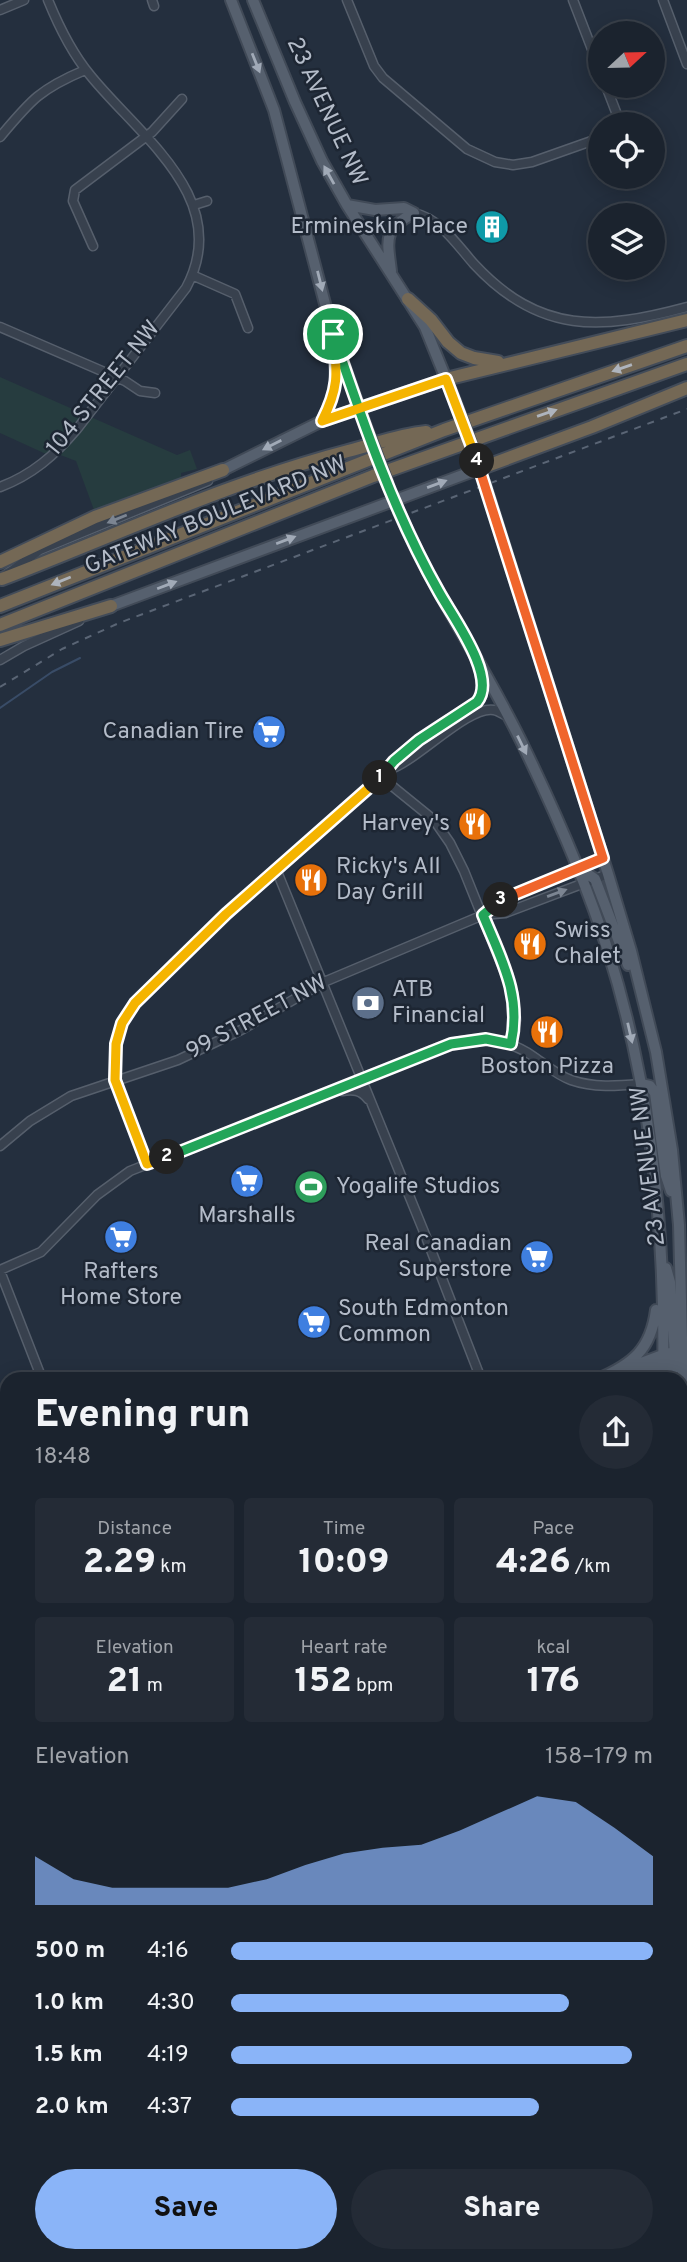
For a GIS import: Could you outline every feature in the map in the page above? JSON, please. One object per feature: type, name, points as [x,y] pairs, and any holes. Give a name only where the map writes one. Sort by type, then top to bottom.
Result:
[{"type":"highway","points":[[408,299],[461,353],[505,363]]},
{"type":"highway","points":[[446,379],[687,320]]},
{"type":"highway","points":[[0,606],[444,430],[687,345]]},
{"type":"highway","name":"GATEWAY BOULEVARD NW","points":[[0,625],[373,476],[687,364]]},
{"type":"highway","points":[[482,475],[687,388]]},
{"type":"highway","points":[[1,580],[179,507],[288,469],[400,435],[444,430]]},
{"type":"highway","points":[[0,562],[95,517],[223,470]]},
{"type":"highway","points":[[0,640],[111,606]]},
{"type":"main road","name":"23 AVENUE NW","points":[[231,0],[265,84],[283,138],[333,334],[396,505],[422,563],[509,717],[578,868]]},
{"type":"main road","name":"23 AVENUE NW","points":[[254,1],[309,135],[347,205],[432,341],[482,475],[608,874],[648,1016],[662,1087],[679,1220],[675,1361]]},
{"type":"main road","points":[[347,205],[375,210],[404,208],[414,213]]},
{"type":"main road","points":[[392,274],[388,236],[395,224],[414,213]]},
{"type":"main road","points":[[322,421],[334,399],[336,388],[333,334]]},
{"type":"main road","points":[[223,470],[322,421],[446,379]]},
{"type":"main road","points":[[111,606],[482,475]]},
{"type":"main road","points":[[578,868],[589,881],[648,1016]]},
{"type":"main road","name":"23 AVENUE NW","points":[[589,881],[641,1084],[662,1273],[675,1361]]},
{"type":"main road","points":[[641,1084],[650,1086],[655,1093],[666,1176],[679,1220],[687,1280]]},
{"type":"main road","points":[[661,1248],[670,1282],[675,1361]]},
{"type":"main road","points":[[613,1372],[627,1365],[645,1345],[654,1325],[662,1273]]},
{"type":"main road","points":[[629,1372],[675,1361]]},
{"type":"main road","points":[[643,1372],[675,1361]]},
{"type":"main road","points":[[658,1372],[675,1361]]},
{"type":"street","points":[[0,10],[24,0]]},
{"type":"street","points":[[48,0],[63,35],[85,70],[181,179],[194,205],[200,237],[192,275],[235,295],[248,328]]},
{"type":"street","points":[[347,0],[378,72],[407,100],[467,149],[495,162],[513,165],[532,162],[588,142]]},
{"type":"street","points":[[573,0],[588,39]]},
{"type":"street","points":[[663,0],[687,64]]},
{"type":"street","points":[[0,137],[38,95],[50,86],[85,70]]},
{"type":"street","points":[[93,246],[73,201],[75,190],[146,138],[182,99]]},
{"type":"street","points":[[194,205],[207,201]]},
{"type":"street","points":[[414,213],[433,220],[501,289],[543,313],[570,320],[610,323],[687,307]]},
{"type":"street","name":"104 STREET NW","points":[[0,488],[29,474],[59,450],[186,288],[192,275]]},
{"type":"street","points":[[0,327],[125,381],[144,393],[155,393]]},
{"type":"street","points":[[1,580],[40,550],[194,488],[223,470]]},
{"type":"street","points":[[0,660],[111,606]]},
{"type":"street","points":[[147,1164],[115,1080],[116,1044],[122,1023],[135,1003],[226,914],[381,777],[394,761],[419,740],[480,699],[483,691],[480,664]]},
{"type":"street","points":[[388,770],[399,767],[449,730],[482,712],[494,710],[509,717]]},
{"type":"street","points":[[381,777],[422,808],[440,826],[464,871],[513,993],[516,1020],[511,1044]]},
{"type":"street","name":"99 STREET NW","points":[[0,1146],[56,1104],[212,1045],[324,982],[483,915],[501,900],[603,858]]},
{"type":"street","points":[[276,869],[324,982],[478,1372]]},
{"type":"street","name":"99 STREET NW","points":[[483,915],[505,913],[608,874]]},
{"type":"street","points":[[39,1372],[0,1271],[41,1252],[106,1188],[122,1176],[147,1164],[456,1042],[486,1039],[511,1044],[528,1052],[555,1072],[575,1081],[607,1086],[641,1084]]},
{"type":"street","points":[[322,1096],[349,1090],[362,1092],[380,1122]]},
{"type":"green space","points":[[0,377],[177,455],[190,450],[197,469],[181,473],[181,480],[94,510],[76,461],[50,451],[46,454],[0,433]]},
{"type":"waterway","points":[[0,708],[52,672],[80,658]]},
{"type":"railway","points":[[0,687],[62,649],[119,623],[687,409]]},
{"type":"place","name":"Ermineskin Place","points":[[492,227]]},
{"type":"place","name":"Canadian Tire","points":[[269,732]]},
{"type":"place","name":"Harvey's","points":[[475,824]]},
{"type":"place","name":"Ricky's All Day Grill","points":[[311,880]]},
{"type":"place","name":"Swiss Chalet","points":[[530,944]]},
{"type":"place","name":"ATB Financial","points":[[368,1003]]},
{"type":"place","name":"Boston Pizza","points":[[547,1032]]},
{"type":"place","name":"Marshalls","points":[[247,1181]]},
{"type":"place","name":"Yogalife Studios","points":[[311,1187]]},
{"type":"place","name":"Rafters Home Store","points":[[121,1237]]},
{"type":"place","name":"Real Canadian Superstore","points":[[537,1257]]},
{"type":"place","name":"South Edmonton Common","points":[[314,1322]]},
{"type":"route","points":[[333,334],[336,388],[334,399],[322,421],[359,407],[403,392],[446,379],[484,481],[603,858],[501,900],[483,915],[515,1002],[516,1020],[511,1044],[486,1039],[451,1044],[147,1164],[115,1080],[114,1067],[116,1044],[122,1023],[135,1003],[226,914],[388,770],[403,752],[447,720],[475,704],[482,695],[480,664],[422,563],[398,510],[359,407],[354,395],[333,334]]}]
